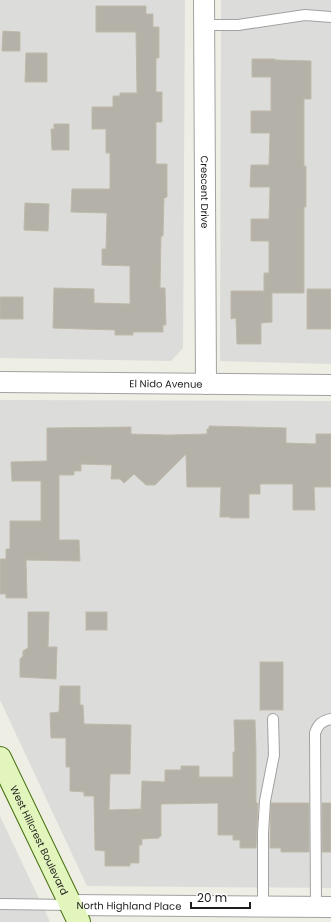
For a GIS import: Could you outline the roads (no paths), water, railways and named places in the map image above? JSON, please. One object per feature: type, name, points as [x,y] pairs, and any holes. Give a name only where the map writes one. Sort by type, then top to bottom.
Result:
[{"type":"street","name":"Crescent Drive","points":[[204,0],[206,384]]},
{"type":"street","name":"El Nido Avenue","points":[[0,382],[331,385]]},
{"type":"street","name":"West Hillcrest Boulevard","points":[[0,758],[75,914]]},
{"type":"street","name":"North Highland Place","points":[[75,914],[263,906],[323,907]]},
{"type":"lane","points":[[204,25],[238,25],[304,15],[331,17]]},
{"type":"lane","points":[[263,906],[263,834],[265,801],[274,755],[273,719]]},
{"type":"lane","points":[[323,907],[315,733],[317,725],[331,719]]},
{"type":"lane","points":[[0,904],[75,914]]}]
